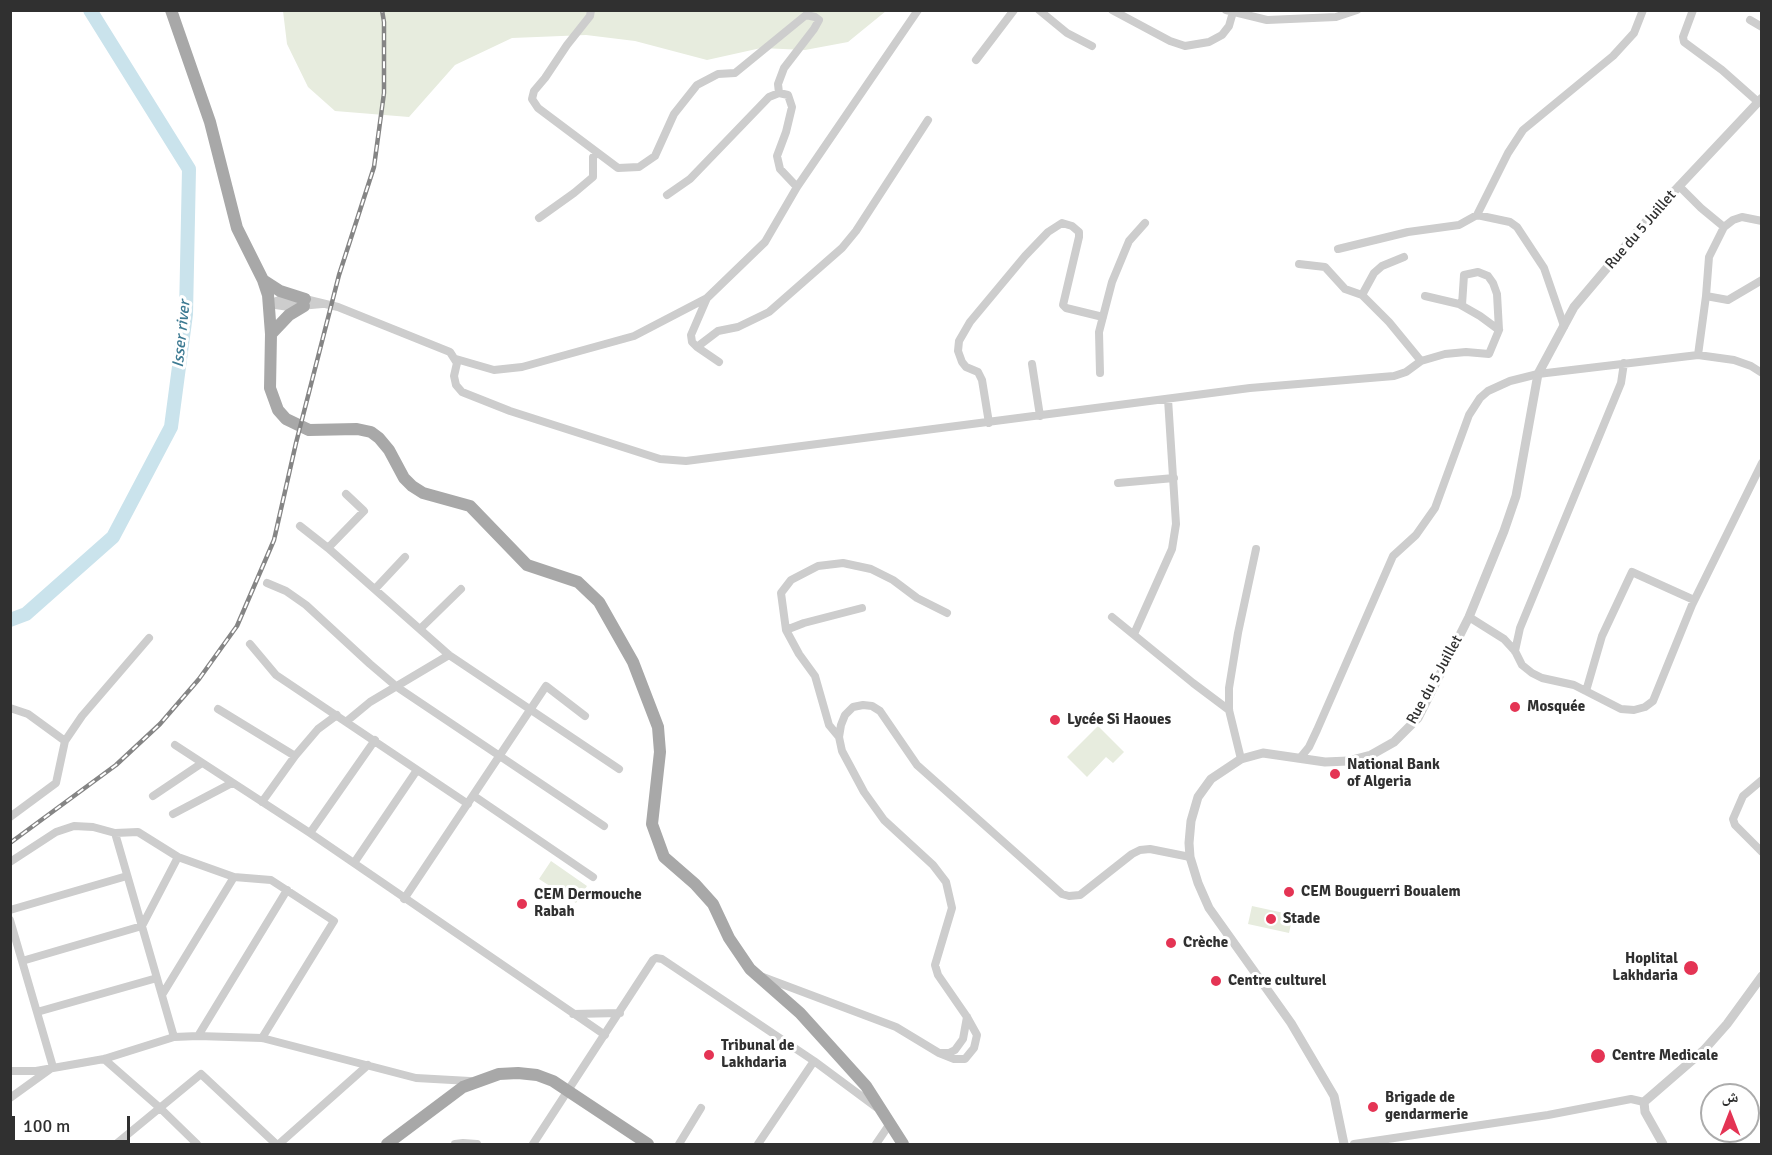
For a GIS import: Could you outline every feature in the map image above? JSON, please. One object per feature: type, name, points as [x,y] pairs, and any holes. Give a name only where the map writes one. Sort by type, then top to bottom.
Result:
[{"type":"main road","points":[[171,10],[210,122],[237,228],[262,280],[269,304],[270,388],[278,410],[286,419],[309,430],[357,429],[370,432],[379,438],[389,450],[400,471],[412,486],[423,493],[470,506],[527,566],[578,582],[599,602],[633,662],[658,727],[660,752],[652,824],[664,857],[714,904],[729,938],[750,969],[800,1013],[866,1086],[903,1144]]},
{"type":"main road","points":[[262,280],[304,303],[271,334]]},
{"type":"main road","points":[[387,1144],[449,1096],[474,1082],[499,1074],[518,1073],[537,1075],[553,1081],[648,1144]]},
{"type":"street","points":[[591,10],[590,16],[534,91],[532,99],[538,108],[618,168],[639,167],[655,156],[674,114],[697,86],[718,74],[735,73],[806,15],[815,17],[819,20],[814,30],[784,68],[778,84],[779,93]]},
{"type":"street","points":[[269,304],[284,307],[304,303],[324,303],[338,307],[447,350],[456,359],[494,370],[522,367],[634,336],[707,298],[765,242],[797,187],[918,10]]},
{"type":"street","points":[[976,60],[1014,10]]},
{"type":"street","points":[[1039,10],[1067,33],[1092,46]]},
{"type":"street","points":[[1112,10],[1136,25],[1185,46],[1209,42],[1222,35],[1229,26],[1229,11],[1267,20],[1336,17],[1357,10]]},
{"type":"street","points":[[1338,249],[1408,232],[1459,225],[1477,215],[1508,153],[1523,130],[1613,56],[1634,33],[1644,10]]},
{"type":"street","points":[[1693,10],[1683,37],[1684,42],[1759,99]]},
{"type":"street","points":[[1750,20],[1761,27]]},
{"type":"street","points":[[667,195],[690,179],[769,98],[779,93],[788,95],[792,107],[777,156],[780,169],[797,187]]},
{"type":"street","name":"Rue du 5 Juillet","points":[[1344,1144],[1334,1096],[1291,1023],[1209,908],[1197,882],[1190,857],[1189,843],[1191,821],[1198,797],[1210,779],[1241,759],[1263,753],[1325,762],[1348,761],[1371,754],[1394,742],[1418,718],[1468,617],[1516,496],[1538,374],[1574,307],[1679,186],[1759,99]]},
{"type":"street","points":[[697,347],[718,331],[738,327],[769,312],[842,248],[856,231],[928,120]]},
{"type":"street","points":[[539,218],[593,177],[593,157],[597,153]]},
{"type":"street","points":[[1679,186],[1725,227]]},
{"type":"street","points":[[1477,215],[1510,222],[1518,227],[1544,268],[1564,326]]},
{"type":"street","points":[[1698,355],[1709,257],[1725,227],[1733,220],[1742,217],[1761,221]]},
{"type":"street","points":[[989,423],[982,380],[978,372],[966,367],[962,362],[958,351],[959,341],[970,322],[1025,256],[1048,232],[1062,223],[1072,226],[1079,232],[1064,305],[1066,308],[1103,317]]},
{"type":"street","points":[[1100,373],[1098,340],[1112,282],[1124,252],[1133,236],[1145,223]]},
{"type":"street","points":[[1362,296],[1374,273],[1382,266],[1404,256]]},
{"type":"street","points":[[1299,264],[1325,267],[1345,289],[1362,296],[1389,322],[1421,361]]},
{"type":"street","points":[[456,359],[454,381],[462,392],[510,411],[660,459],[686,461],[1250,388],[1394,376],[1406,372],[1421,361],[1445,354],[1466,352],[1489,354],[1499,330],[1497,294],[1488,276],[1478,272],[1464,275],[1462,305]]},
{"type":"street","points":[[1706,296],[1728,300],[1761,280]]},
{"type":"street","points":[[1425,296],[1462,305],[1499,330]]},
{"type":"street","points":[[707,298],[691,335],[692,342],[719,362]]},
{"type":"street","points":[[1300,758],[1309,747],[1317,730],[1393,556],[1416,535],[1435,508],[1469,415],[1480,398],[1497,386],[1538,374],[1698,355],[1734,360],[1760,370]]},
{"type":"street","points":[[1032,363],[1040,416]]},
{"type":"street","points":[[1515,651],[1524,617],[1621,383],[1624,363]]},
{"type":"street","points":[[1134,634],[1172,549],[1176,524],[1168,399]]},
{"type":"street","points":[[1468,617],[1504,639],[1515,651],[1522,665],[1532,673],[1542,678],[1574,685],[1620,709],[1634,710],[1645,707],[1653,701],[1695,600],[1761,463]]},
{"type":"street","points":[[1118,483],[1174,478]]},
{"type":"street","points":[[328,548],[364,511],[346,494]]},
{"type":"street","points":[[300,526],[449,655],[619,769]]},
{"type":"street","points":[[1241,759],[1229,710],[1229,688],[1256,549]]},
{"type":"street","points":[[375,589],[405,556]]},
{"type":"street","points":[[839,736],[830,725],[815,676],[799,654],[786,630],[781,593],[790,580],[818,566],[843,563],[871,569],[893,580],[917,598],[947,613]]},
{"type":"street","points":[[1587,691],[1602,636],[1632,572],[1695,600]]},
{"type":"street","points":[[267,583],[286,591],[306,605],[397,687],[604,826]]},
{"type":"street","points":[[420,629],[461,589]]},
{"type":"street","points":[[786,630],[862,608]]},
{"type":"street","points":[[1112,617],[1229,710]]},
{"type":"street","points":[[10,817],[56,783],[66,741],[82,716],[149,638]]},
{"type":"street","points":[[250,644],[276,675],[468,804]]},
{"type":"street","points":[[347,721],[370,702],[449,655]]},
{"type":"street","points":[[404,899],[546,686],[585,716]]},
{"type":"street","points":[[756,975],[896,1027],[939,1053],[960,1060],[965,1059],[974,1048],[976,1035],[967,1017],[938,975],[935,964],[952,908],[946,882],[933,865],[884,820],[864,792],[842,751],[839,736],[841,725],[845,715],[853,707],[872,706],[880,711],[916,765],[1062,894],[1080,895],[1140,850],[1150,849],[1190,857]]},
{"type":"street","points":[[10,708],[28,714],[66,741]]},
{"type":"street","points":[[218,709],[295,756]]},
{"type":"street","points":[[262,802],[295,756],[318,729],[338,715]]},
{"type":"street","points":[[310,833],[375,740]]},
{"type":"street","points":[[175,745],[310,833],[605,1035]]},
{"type":"street","points":[[153,796],[202,763]]},
{"type":"street","points":[[354,863],[417,770]]},
{"type":"street","points":[[1761,780],[1743,796],[1733,819],[1735,825],[1761,852]]},
{"type":"street","points":[[173,814],[232,783]]},
{"type":"street","points":[[474,796],[593,877]]},
{"type":"street","points":[[10,862],[56,832],[74,826],[93,827],[115,833],[138,832],[178,857],[234,877],[271,880],[334,921],[262,1038]]},
{"type":"street","points":[[115,833],[174,1037]]},
{"type":"street","points":[[22,961],[142,926],[178,857]]},
{"type":"street","points":[[10,910],[127,876]]},
{"type":"street","points":[[162,995],[234,877]]},
{"type":"street","points":[[198,1036],[287,890]]},
{"type":"street","points":[[10,920],[53,1067]]},
{"type":"street","points":[[533,1144],[620,1013],[652,960],[656,958],[662,959],[814,1061],[882,1112]]},
{"type":"street","points":[[1644,1102],[1704,1050],[1727,1024],[1761,976]]},
{"type":"street","points":[[37,1012],[157,978]]},
{"type":"street","points":[[573,1014],[620,1013]]},
{"type":"street","points":[[939,1053],[949,1053],[955,1050],[963,1039],[967,1017]]},
{"type":"street","points":[[10,1071],[36,1071],[104,1059],[174,1037],[198,1036],[262,1038],[416,1078],[474,1082]]},
{"type":"street","points":[[104,1059],[197,1144]]},
{"type":"street","points":[[758,1144],[814,1061]]},
{"type":"street","points":[[116,1144],[201,1074],[278,1144],[368,1065]]},
{"type":"street","points":[[12,1095],[53,1067]]},
{"type":"street","points":[[1354,1144],[1548,1116],[1631,1099],[1644,1102]]},
{"type":"street","points":[[1644,1102],[1645,1112],[1662,1144]]},
{"type":"street","points":[[680,1144],[701,1108]]},
{"type":"street","points":[[876,1144],[889,1125]]},
{"type":"street","points":[[455,1144],[477,1144]]},
{"type":"shaded area","points":[[283,11],[886,11],[848,42],[805,50],[761,48],[707,60],[635,41],[586,35],[512,38],[455,65],[409,117],[335,111],[308,87],[287,44]]},
{"type":"shaded area","points":[[1098,726],[1124,752],[1113,763],[1106,757],[1087,777],[1067,757]]},
{"type":"shaded area","points":[[551,861],[587,886],[576,903],[539,879]]},
{"type":"shaded area","name":"Stade","points":[[1252,906],[1293,915],[1289,933],[1248,924]]},
{"type":"waterway","name":"Isser river","points":[[10,620],[26,614],[113,537],[171,427],[186,314],[189,169],[90,10]]},
{"type":"railway","points":[[10,843],[116,765],[160,724],[199,679],[237,626],[274,540],[339,275],[374,167],[384,93],[382,10]]},
{"type":"place","name":"Mosquée","points":[[1515,707]]},
{"type":"place","name":"Lycée Si Haoues","points":[[1055,720]]},
{"type":"place","name":"National Bank of Algeria","points":[[1335,774]]},
{"type":"place","name":"CEM Bouguerri Boualem","points":[[1289,892]]},
{"type":"place","name":"CEM Dermouche Rabah","points":[[522,904]]},
{"type":"place","name":"Stade","points":[[1271,919]]},
{"type":"place","name":"Crèche","points":[[1171,943]]},
{"type":"place","name":"Hoplital Lakhdaria","points":[[1691,968]]},
{"type":"place","name":"Centre culturel","points":[[1216,981]]},
{"type":"place","name":"Tribunal de Lakhdaria","points":[[709,1055]]},
{"type":"place","name":"Centre Medicale","points":[[1598,1056]]},
{"type":"place","name":"Brigade de gendarmerie","points":[[1373,1107]]}]
